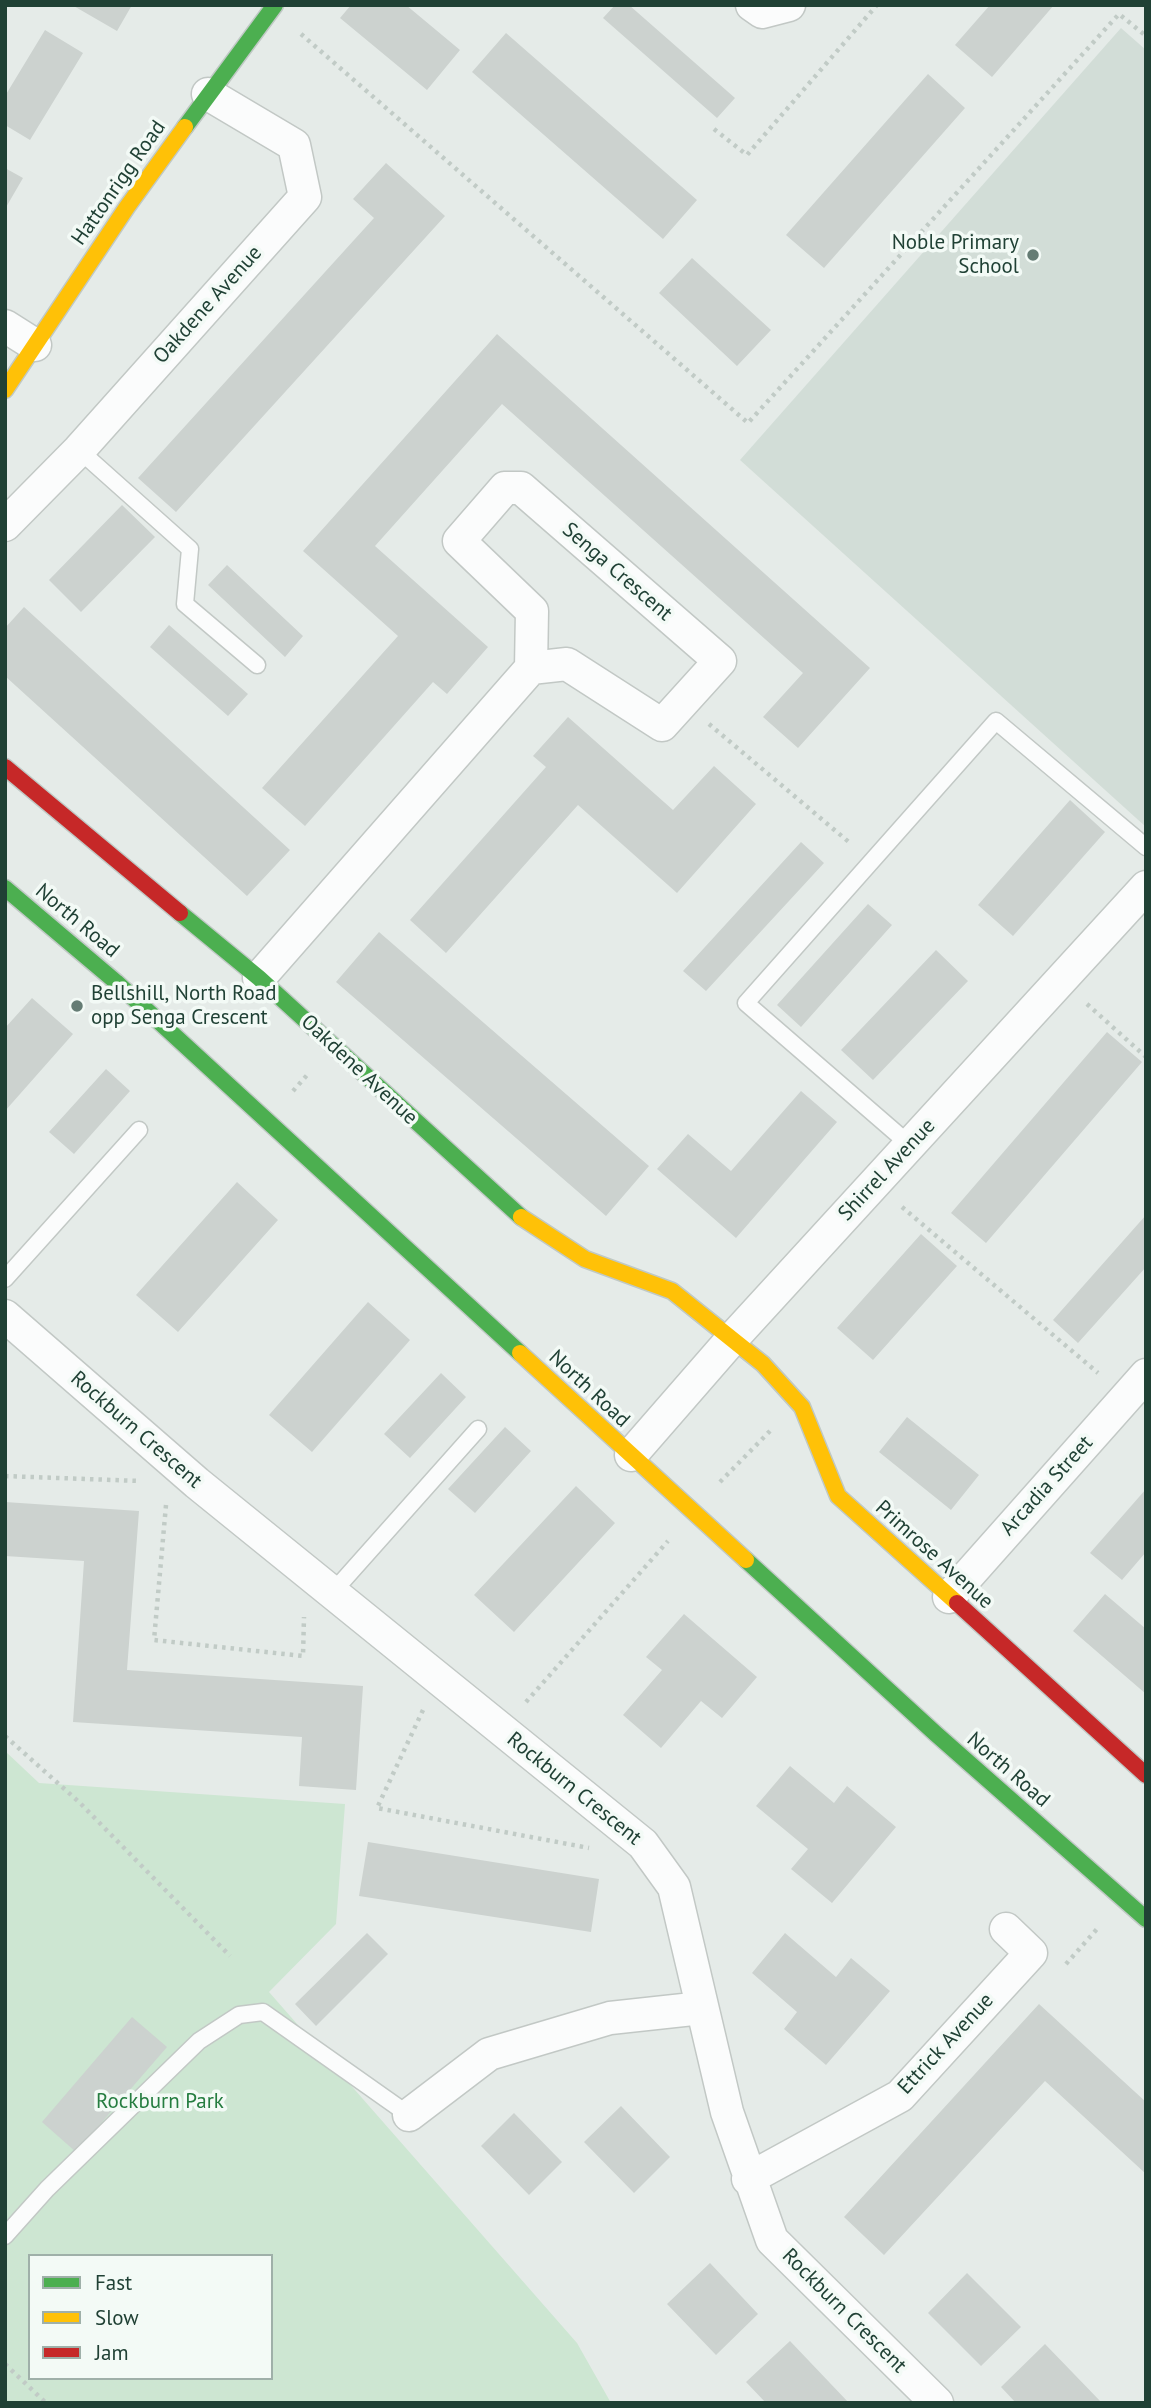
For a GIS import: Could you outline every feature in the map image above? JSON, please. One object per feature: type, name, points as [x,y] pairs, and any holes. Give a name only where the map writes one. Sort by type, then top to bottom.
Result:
[{"type":"street","points":[[752,5],[762,12],[789,5]]},
{"type":"street","name":"Hattonrigg Road","points":[[5,390],[127,207],[273,7]]},
{"type":"street","name":"Oakdene Avenue","points":[[5,525],[79,450],[305,197],[294,145],[208,94]]},
{"type":"street","points":[[5,326],[35,345]]},
{"type":"street","name":"Senga Crescent","points":[[505,488],[521,488],[720,661],[683,702],[662,725],[567,664],[531,668],[532,611],[459,541],[505,488]]},
{"type":"street","points":[[259,978],[531,668]]},
{"type":"street","name":"Oakdene Avenue","points":[[5,767],[259,978],[516,1214],[585,1259],[672,1291],[732,1339]]},
{"type":"street","name":"Shirrel Avenue","points":[[631,1455],[732,1339],[1146,887]]},
{"type":"street","name":"North Road","points":[[5,888],[116,982],[936,1734],[1146,1919]]},
{"type":"street","name":"Rockburn Crescent","points":[[5,1316],[197,1483],[643,1843],[674,1887],[727,2112],[748,2179],[772,2240],[937,2403]]},
{"type":"street","name":"Primrose Avenue","points":[[732,1339],[763,1364],[802,1407],[838,1496],[1146,1775]]},
{"type":"street","name":"Arcadia Street","points":[[949,1597],[1146,1375]]},
{"type":"street","points":[[1006,1929],[1031,1953]]},
{"type":"street","name":"Ettrick Avenue","points":[[748,2179],[900,2096],[1031,1953]]},
{"type":"street","points":[[409,2115],[489,2054],[610,2018],[702,2008]]},
{"type":"lane","points":[[79,450],[190,549],[185,604],[257,665]]},
{"type":"lane","points":[[910,1145],[746,1003],[996,721],[1146,847]]},
{"type":"lane","points":[[5,1279],[139,1130]]},
{"type":"lane","points":[[332,1592],[478,1429]]},
{"type":"lane","points":[[5,2236],[47,2189],[199,2041],[239,2015],[263,2012],[409,2115]]},
{"type":"path","points":[[714,130],[747,155],[877,5]]},
{"type":"path","points":[[273,7],[748,423],[1119,14],[1146,36]]},
{"type":"path","points":[[683,702],[870,863]]},
{"type":"path","points":[[1061,980],[1146,1057]]},
{"type":"path","points":[[267,1121],[334,1047]]},
{"type":"path","points":[[874,1184],[1097,1370],[1107,1419]]},
{"type":"path","points":[[503,1730],[758,1439],[802,1407]]},
{"type":"path","points":[[5,1476],[141,1481]]},
{"type":"path","points":[[197,1483],[169,1482],[154,1640],[303,1656],[305,1571]]},
{"type":"path","points":[[438,1678],[377,1808],[655,1860]]},
{"type":"path","points":[[5,1736],[79,1802],[230,1956]]},
{"type":"path","points":[[1031,1953],[1066,1964],[1122,1899]]},
{"type":"path","points":[[5,2364],[46,2403]]},
{"type":"shaded area","name":"Noble Primary School","points":[[1121,28],[1146,50],[1146,827],[740,460]]},
{"type":"green space","name":"Rockburn Park","points":[[5,1751],[39,1783],[345,1804],[336,1924],[269,1992],[577,2343],[611,2403],[5,2403]]},
{"type":"building","points":[[72,5],[132,5],[117,31]]},
{"type":"building","points":[[351,5],[406,5],[460,50],[427,90],[340,18]]},
{"type":"building","points":[[615,5],[629,5],[735,98],[717,118],[603,18]]},
{"type":"building","points":[[990,5],[1054,5],[992,77],[955,45]]},
{"type":"building","points":[[45,30],[83,53],[30,140],[5,125],[5,96]]},
{"type":"building","points":[[506,33],[697,200],[663,239],[472,72]]},
{"type":"building","points":[[928,74],[965,108],[824,268],[786,235]]},
{"type":"building","points":[[386,163],[445,216],[176,512],[138,478],[374,218],[353,199]]},
{"type":"building","points":[[5,168],[23,178],[5,209]]},
{"type":"building","points":[[692,258],[771,330],[737,366],[659,293]]},
{"type":"building","points":[[497,334],[870,668],[798,748],[763,717],[803,673],[502,404],[375,546],[488,647],[447,694],[433,682],[305,826],[262,788],[398,636],[303,551]]},
{"type":"building","points":[[122,505],[155,537],[81,612],[49,580]]},
{"type":"building","points":[[227,565],[303,636],[285,657],[208,585]]},
{"type":"building","points":[[24,607],[290,850],[247,896],[5,676],[5,628]]},
{"type":"building","points":[[169,625],[248,694],[228,716],[150,647]]},
{"type":"building","points":[[568,717],[673,810],[714,766],[756,804],[677,893],[578,805],[446,953],[410,920],[546,767],[533,756]]},
{"type":"building","points":[[1070,800],[1105,832],[1013,936],[978,905]]},
{"type":"building","points":[[801,842],[824,863],[706,991],[683,971]]},
{"type":"building","points":[[868,904],[892,925],[801,1027],[777,1005]]},
{"type":"building","points":[[379,932],[649,1166],[606,1216],[336,982]]},
{"type":"building","points":[[936,950],[968,981],[873,1080],[841,1050]]},
{"type":"building","points":[[32,998],[73,1034],[5,1111],[5,1028]]},
{"type":"building","points":[[1107,1032],[1142,1062],[986,1243],[951,1213]]},
{"type":"building","points":[[106,1069],[130,1091],[74,1154],[49,1132]]},
{"type":"building","points":[[801,1091],[837,1122],[736,1238],[657,1169],[688,1134],[731,1171]]},
{"type":"building","points":[[237,1182],[278,1220],[178,1332],[136,1295]]},
{"type":"building","points":[[1146,1215],[1146,1267],[1078,1343],[1053,1320]]},
{"type":"building","points":[[921,1234],[957,1266],[873,1360],[837,1328]]},
{"type":"building","points":[[368,1302],[410,1340],[312,1452],[269,1415]]},
{"type":"building","points":[[441,1373],[466,1397],[410,1458],[384,1434]]},
{"type":"building","points":[[907,1417],[979,1475],[951,1510],[879,1452]]},
{"type":"building","points":[[505,1427],[531,1451],[475,1513],[448,1489]]},
{"type":"building","points":[[576,1486],[615,1523],[514,1632],[474,1595]]},
{"type":"building","points":[[1146,1489],[1146,1552],[1122,1580],[1090,1553]]},
{"type":"building","points":[[5,1502],[139,1511],[127,1670],[363,1686],[356,1790],[299,1786],[302,1737],[73,1722],[84,1561],[5,1556]]},
{"type":"building","points":[[1105,1594],[1146,1629],[1146,1694],[1073,1631]]},
{"type":"building","points":[[684,1614],[757,1677],[722,1718],[701,1701],[661,1748],[623,1715],[662,1670],[646,1657]]},
{"type":"building","points":[[790,1766],[834,1803],[847,1786],[896,1827],[832,1903],[791,1869],[808,1849],[756,1806]]},
{"type":"building","points":[[368,1842],[599,1879],[591,1932],[359,1896]]},
{"type":"building","points":[[367,1933],[388,1954],[316,2026],[295,2004]]},
{"type":"building","points":[[785,1933],[836,1977],[851,1958],[890,1991],[826,2065],[784,2029],[797,2012],[752,1973]]},
{"type":"building","points":[[1039,2004],[1146,2102],[1146,2174],[1045,2081],[884,2255],[844,2217]]},
{"type":"building","points":[[132,2017],[167,2047],[76,2152],[42,2122]]},
{"type":"building","points":[[621,2106],[670,2157],[634,2193],[584,2142]]},
{"type":"building","points":[[514,2113],[562,2162],[529,2195],[481,2146]]},
{"type":"building","points":[[710,2263],[758,2314],[716,2355],[667,2304]]},
{"type":"building","points":[[967,2273],[1021,2327],[981,2366],[928,2313]]},
{"type":"building","points":[[790,2341],[849,2403],[766,2403],[746,2382]]},
{"type":"building","points":[[1045,2344],[1102,2403],[1016,2403],[1001,2387]]},
{"type":"traffic: fast","points":[[185,127],[275,5]]},
{"type":"traffic: fast","points":[[5,888],[116,982],[520,1353]]},
{"type":"traffic: fast","points":[[180,913],[259,978],[521,1217]]},
{"type":"traffic: fast","points":[[746,1560],[936,1734],[1146,1919]]},
{"type":"traffic: slow","points":[[5,390],[127,207],[185,127]]},
{"type":"traffic: slow","points":[[521,1217],[585,1259],[672,1291],[763,1364],[802,1407],[838,1496],[957,1603]]},
{"type":"traffic: slow","points":[[520,1353],[746,1560]]},
{"type":"traffic: jam","points":[[5,767],[180,913]]},
{"type":"traffic: jam","points":[[957,1603],[1146,1775]]},
{"type":"place","name":"Noble Primary School","points":[[1033,255]]},
{"type":"place","name":"Bellshill, North Road opp Senga Crescent","points":[[77,1006]]}]
